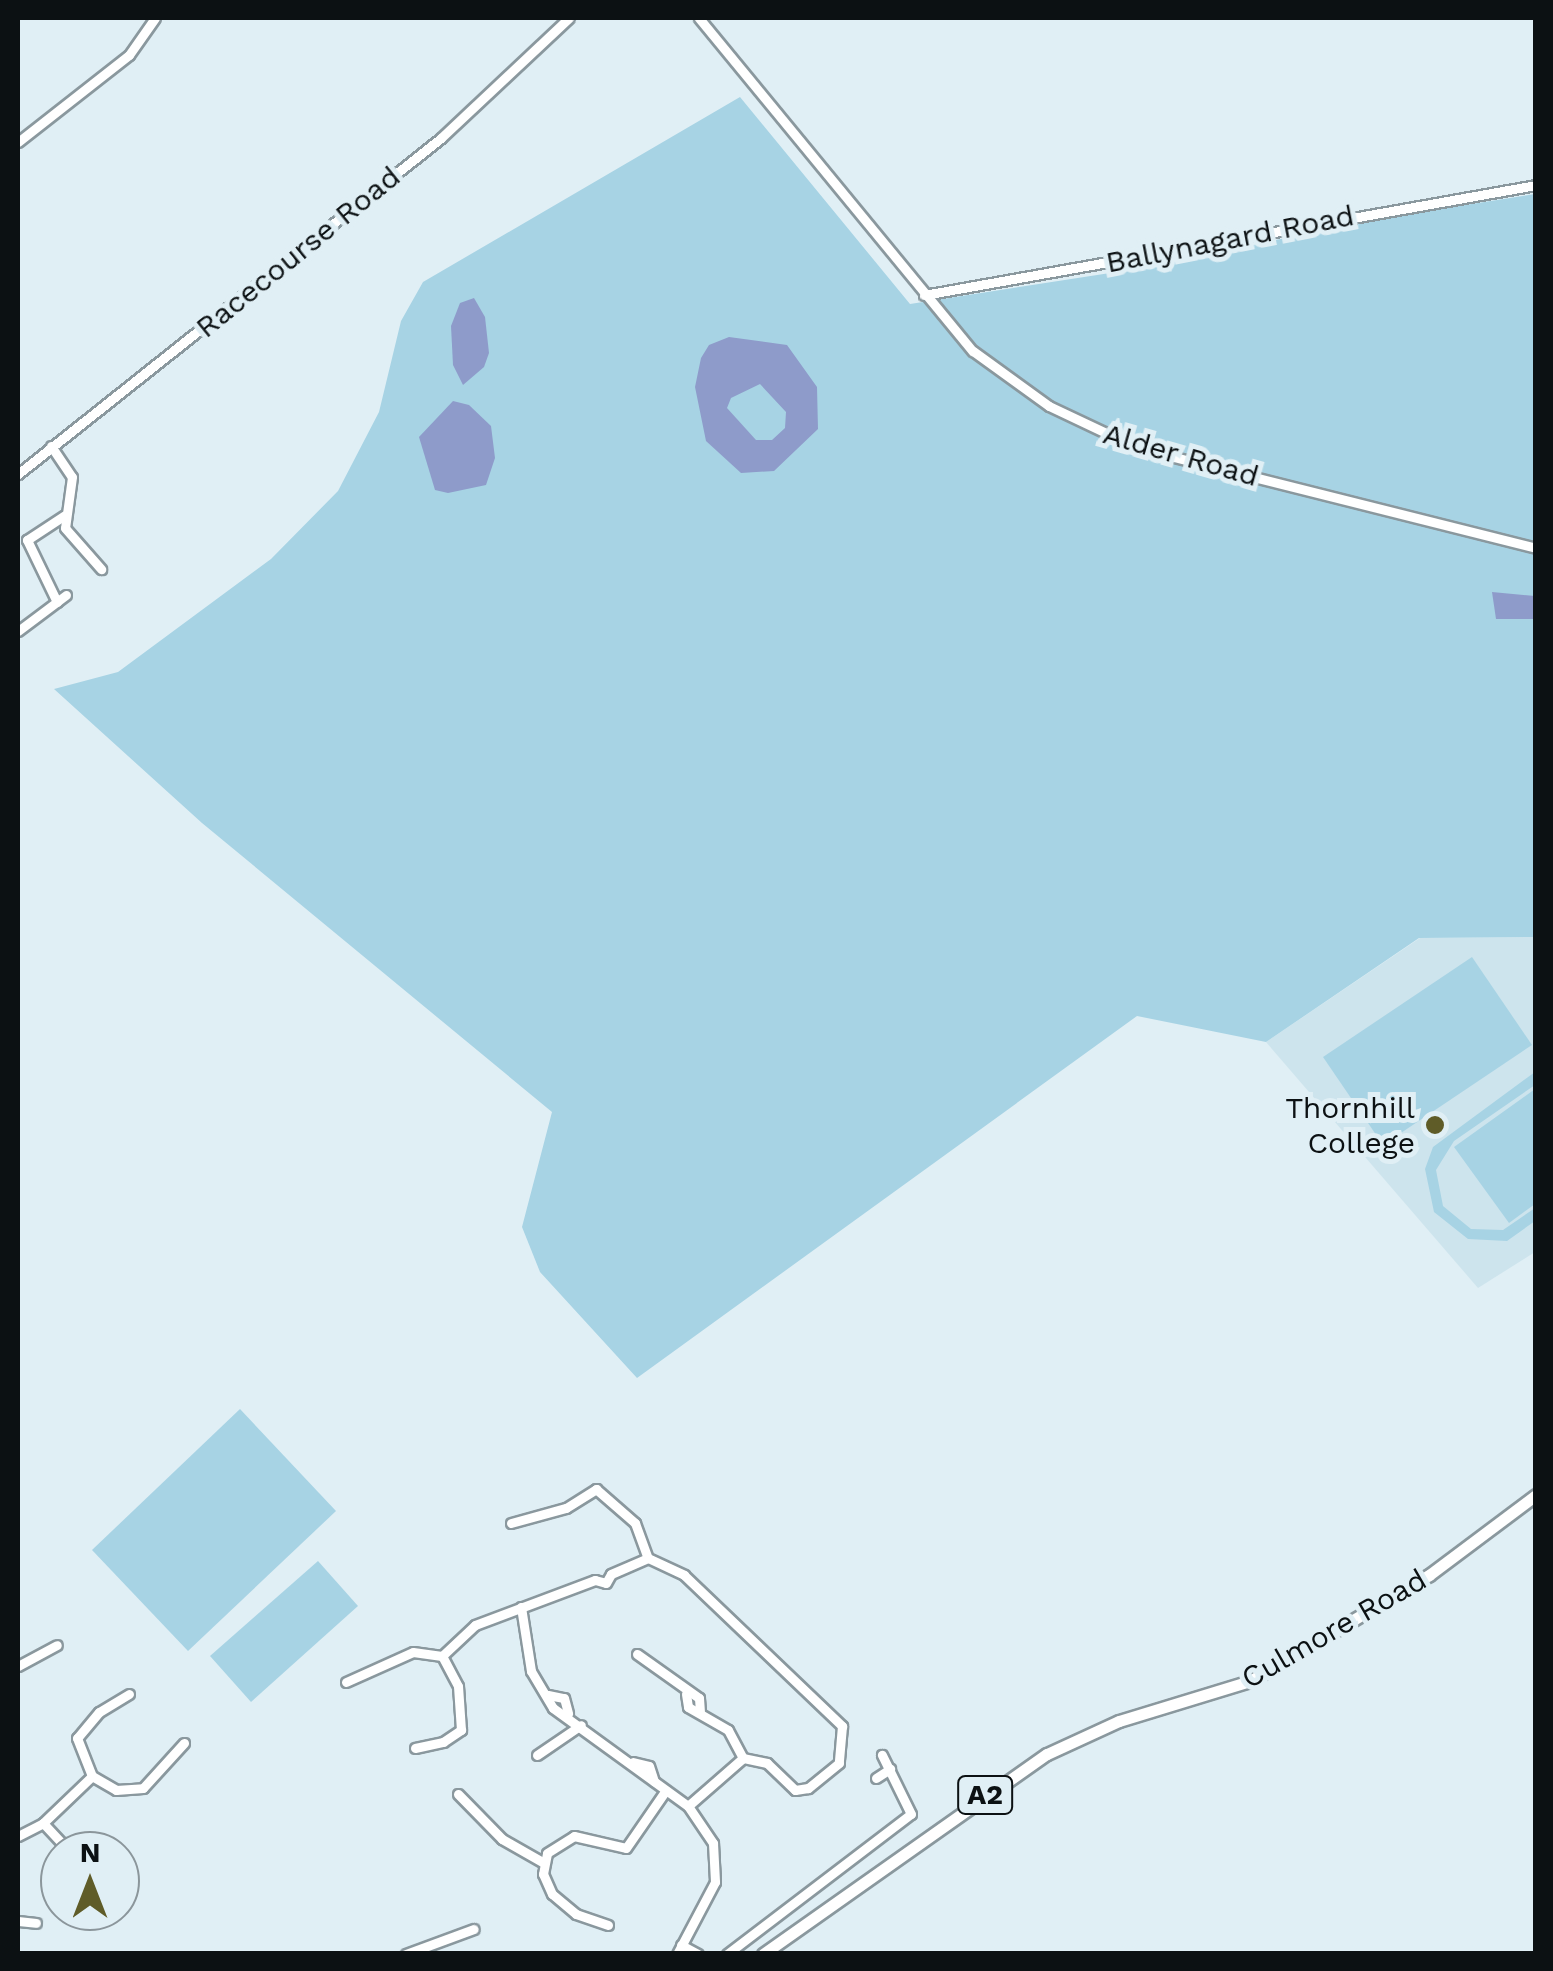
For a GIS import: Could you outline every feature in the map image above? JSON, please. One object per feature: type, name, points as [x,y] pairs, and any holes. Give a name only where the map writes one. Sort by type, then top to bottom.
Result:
[{"type":"main road","name":"Culmore Road","points":[[762,1954],[1047,1754],[1118,1721],[1250,1680],[1428,1575],[1536,1496]]},
{"type":"street","points":[[18,142],[129,55],[155,18]]},
{"type":"street","name":"Racecourse Road","points":[[18,474],[440,138],[568,18]]},
{"type":"street","name":"Alder Road","points":[[700,18],[973,351],[1093,430],[1138,448],[1536,548]]},
{"type":"street","name":"Ballynagard Road","points":[[924,294],[1536,186]]},
{"type":"street","points":[[51,446],[72,477],[65,528],[101,569]]},
{"type":"street","points":[[18,632],[62,598],[27,540],[66,516]]},
{"type":"street","points":[[511,1523],[566,1508],[596,1489],[635,1523],[648,1558]]},
{"type":"street","points":[[442,1656],[476,1624],[595,1580],[600,1570],[611,1574],[648,1558],[668,1563],[842,1726],[839,1763],[801,1791],[767,1763],[742,1758]]},
{"type":"street","points":[[521,1607],[532,1671],[548,1696],[564,1698],[568,1713],[581,1725],[633,1762],[640,1776],[654,1781],[688,1806],[714,1844],[716,1866],[708,1898],[679,1949],[698,1954]]},
{"type":"street","points":[[18,1666],[57,1645]]},
{"type":"street","points":[[346,1682],[413,1652],[442,1656]]},
{"type":"street","points":[[638,1654],[686,1694],[699,1698],[700,1710],[728,1730],[742,1758]]},
{"type":"street","points":[[414,1748],[443,1742],[461,1730],[458,1686],[442,1656]]},
{"type":"street","points":[[129,1694],[99,1712],[76,1738],[92,1776],[116,1790],[143,1788],[184,1743]]},
{"type":"street","points":[[537,1755],[581,1725]]},
{"type":"street","points":[[727,1954],[911,1814],[882,1756]]},
{"type":"street","points":[[688,1806],[742,1758]]},
{"type":"street","points":[[876,1778],[890,1769]]},
{"type":"street","points":[[18,1836],[43,1823],[92,1776]]},
{"type":"street","points":[[608,1925],[576,1914],[552,1894],[544,1863],[554,1845],[574,1836],[626,1848],[666,1790]]},
{"type":"street","points":[[458,1794],[502,1840],[544,1863]]},
{"type":"street","points":[[43,1823],[50,1831]]},
{"type":"street","points":[[18,1920],[36,1924]]},
{"type":"street","points":[[406,1954],[474,1929]]},
{"type":"shaded area","points":[[740,97],[910,304],[1149,267],[1375,219],[1535,194],[1535,937],[1419,938],[1266,1042],[1137,1016],[637,1378],[540,1272],[522,1227],[552,1112],[202,823],[54,689],[118,672],[271,559],[338,491],[379,412],[401,321],[423,282]]},
{"type":"shaded area","points":[[474,298],[485,317],[489,353],[484,367],[463,385],[453,365],[451,326],[460,303]]},
{"type":"shaded area","points":[[729,337],[787,345],[817,387],[818,429],[774,471],[741,473],[706,441],[695,387],[701,358],[709,345]],"holes":[[[760,384],[786,412],[785,428],[772,440],[756,440],[727,408],[731,398]]]},
{"type":"shaded area","points":[[453,401],[469,405],[491,426],[495,458],[486,485],[448,493],[435,490],[419,437]]},
{"type":"shaded area","points":[[1492,592],[1535,596],[1535,619],[1496,619]]},
{"type":"shaded area","name":"Thornhill College","points":[[1535,937],[1535,1252],[1478,1288],[1266,1042],[1420,938]]},
{"type":"shaded area","points":[[1472,957],[1532,1045],[1383,1145],[1323,1057]]},
{"type":"shaded area","points":[[1535,1072],[1535,1085],[1454,1141],[1436,1170],[1443,1206],[1471,1229],[1503,1230],[1535,1208],[1535,1221],[1507,1241],[1468,1239],[1434,1212],[1425,1169],[1433,1147]]},
{"type":"shaded area","points":[[1535,1089],[1535,1204],[1509,1223],[1454,1147]]},
{"type":"shaded area","points":[[240,1409],[336,1511],[188,1651],[92,1550]]},
{"type":"shaded area","points":[[318,1561],[358,1606],[251,1702],[210,1656]]},
{"type":"place","name":"Thornhill College","points":[[1435,1125]]}]
